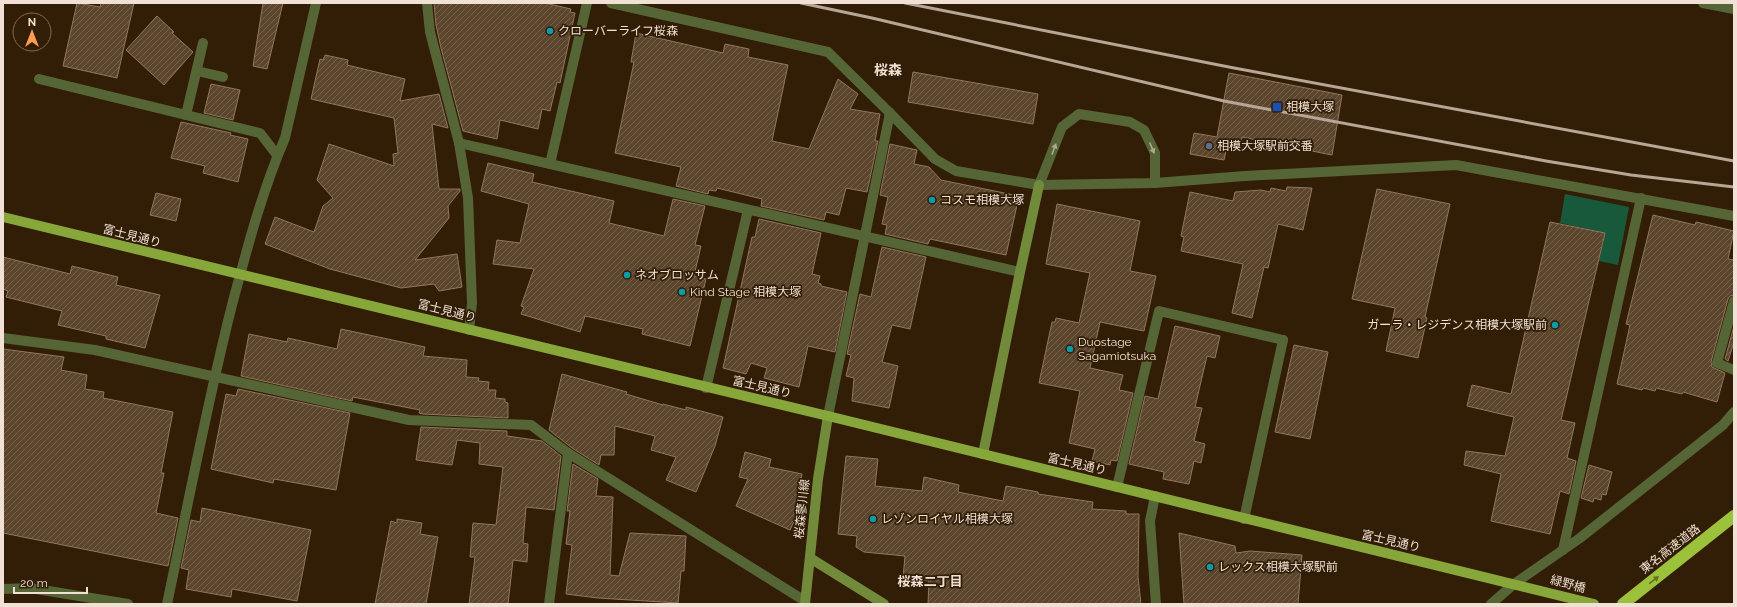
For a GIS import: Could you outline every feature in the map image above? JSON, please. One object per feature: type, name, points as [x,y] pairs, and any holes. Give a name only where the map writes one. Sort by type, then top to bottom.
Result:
[{"type":"highway","name":"東名高速道路","points":[[1623,604],[1734,516]]},
{"type":"main road","name":"富士見通り","points":[[3,217],[1536,589]]},
{"type":"main road","name":"緑野橋","points":[[1536,589],[1594,604]]},
{"type":"street","points":[[167,604],[214,376],[244,256],[277,155],[285,138],[316,3]]},
{"type":"street","points":[[427,3],[430,32],[459,144],[468,198],[472,303],[468,330]]},
{"type":"street","points":[[550,164],[587,3]]},
{"type":"street","points":[[611,3],[828,52],[935,159],[956,171],[1039,185],[1155,183],[1245,176],[1456,165],[1734,216]]},
{"type":"street","points":[[1703,3],[1734,9]]},
{"type":"street","points":[[186,115],[203,43]]},
{"type":"street","points":[[197,71],[223,77]]},
{"type":"street","points":[[39,79],[260,133],[277,155]]},
{"type":"street","points":[[828,416],[866,237],[890,113]]},
{"type":"street","points":[[983,454],[1039,185],[1062,126],[1079,114],[1130,122],[1144,130],[1155,153],[1155,183]]},
{"type":"street","points":[[459,144],[1020,272]]},
{"type":"street","points":[[1563,550],[1641,198]]},
{"type":"street","points":[[706,388],[748,210]]},
{"type":"street","points":[[1734,301],[1717,363],[1734,370]]},
{"type":"street","points":[[1117,487],[1159,311],[1283,340],[1244,519]]},
{"type":"street","points":[[3,338],[95,350],[409,420],[531,425],[568,453],[805,602]]},
{"type":"street","points":[[1491,604],[1514,584],[1563,550],[1722,425],[1734,412]]},
{"type":"street","name":"桜森蓼川線","points":[[805,602],[818,479],[828,416]]},
{"type":"street","points":[[1722,425],[1734,419]]},
{"type":"street","points":[[550,604],[568,453]]},
{"type":"street","points":[[1155,496],[1150,521],[1156,604]]},
{"type":"street","points":[[810,558],[884,604]]},
{"type":"street","points":[[3,589],[30,588],[128,604]]},
{"type":"green space","points":[[1565,194],[1629,207],[1618,265],[1599,261],[1605,233],[1560,223]]},
{"type":"building","points":[[77,3],[100,7],[101,3],[134,3],[117,78],[63,66]]},
{"type":"building","points":[[263,3],[283,3],[267,69],[253,66]]},
{"type":"building","points":[[434,3],[545,3],[571,9],[570,12],[575,13],[560,83],[557,82],[550,111],[542,109],[538,129],[500,120],[497,139],[463,131],[441,48],[436,25]]},
{"type":"building","points":[[157,16],[174,32],[172,33],[193,52],[164,85],[126,50]]},
{"type":"building","points":[[636,33],[723,53],[725,44],[749,49],[748,57],[788,65],[772,141],[809,149],[838,79],[858,94],[850,109],[880,114],[875,141],[878,141],[867,192],[846,188],[839,215],[826,212],[824,220],[761,206],[762,199],[717,188],[716,191],[709,190],[708,194],[676,186],[681,167],[615,153],[634,62],[631,62]]},
{"type":"building","points":[[325,55],[348,60],[347,65],[405,79],[400,101],[439,94],[448,128],[432,124],[439,189],[460,189],[460,191],[448,206],[449,218],[415,260],[457,254],[462,287],[439,291],[434,284],[401,288],[330,269],[265,244],[275,217],[314,232],[323,206],[333,198],[317,180],[329,144],[394,166],[393,154],[398,153],[394,118],[311,99],[320,59],[323,60]]},
{"type":"building","points":[[913,72],[1038,94],[1033,124],[908,102]]},
{"type":"building","name":"相模大塚","points":[[1229,73],[1342,95],[1332,155],[1242,137],[1240,149],[1227,147],[1224,160],[1190,154],[1194,133],[1217,137]]},
{"type":"building","points":[[211,84],[240,90],[233,120],[204,113]]},
{"type":"building","points":[[181,122],[231,133],[230,135],[248,139],[238,182],[203,173],[205,166],[171,158]]},
{"type":"building","points":[[890,144],[917,150],[914,164],[929,167],[941,180],[1019,196],[1006,255],[930,239],[928,244],[885,234],[887,225],[882,224],[888,197],[880,195]]},
{"type":"building","points":[[488,163],[534,174],[532,182],[614,201],[609,223],[664,236],[673,199],[705,206],[695,245],[701,246],[694,276],[706,279],[690,346],[642,334],[643,329],[585,316],[580,332],[521,314],[524,307],[521,306],[534,269],[493,264],[497,240],[520,243],[529,204],[481,191]]},
{"type":"building","points":[[1287,187],[1312,188],[1303,230],[1278,224],[1268,268],[1264,267],[1252,318],[1232,313],[1243,264],[1181,251],[1184,237],[1181,236],[1190,192],[1233,201],[1235,192],[1261,190],[1270,192],[1271,188],[1286,191]]},
{"type":"building","points":[[1377,189],[1450,204],[1425,317],[1427,318],[1418,358],[1386,351],[1395,308],[1352,299]]},
{"type":"building","points":[[156,193],[181,199],[176,221],[150,215]]},
{"type":"building","points":[[1057,204],[1140,221],[1130,271],[1156,276],[1144,331],[1100,322],[1090,368],[1123,375],[1119,390],[1133,393],[1117,461],[1111,460],[1110,465],[1092,461],[1095,449],[1069,443],[1080,391],[1039,383],[1052,322],[1055,322],[1056,318],[1079,323],[1090,273],[1046,264]]},
{"type":"building","points":[[1653,215],[1695,225],[1696,222],[1734,231],[1728,259],[1734,260],[1734,295],[1730,296],[1728,299],[1711,362],[1712,367],[1725,373],[1717,402],[1683,392],[1682,394],[1656,388],[1655,391],[1643,388],[1642,390],[1617,384],[1630,325],[1626,324]]},
{"type":"building","points":[[759,219],[821,233],[812,274],[820,276],[818,283],[821,284],[821,286],[847,292],[835,352],[808,346],[799,387],[764,378],[767,368],[751,363],[746,374],[723,368],[752,237],[755,237]]},
{"type":"building","points":[[1550,222],[1605,233],[1561,420],[1575,423],[1567,458],[1576,461],[1569,494],[1560,491],[1550,534],[1491,521],[1501,474],[1464,465],[1466,451],[1505,456],[1514,417],[1467,406],[1472,385],[1511,394]]},
{"type":"building","points":[[882,247],[926,257],[910,329],[892,325],[882,362],[898,366],[889,408],[852,401],[854,378],[846,376],[851,355],[847,354],[860,294],[871,297]]},
{"type":"building","points":[[3,257],[70,274],[72,266],[118,277],[116,285],[160,295],[145,348],[106,339],[106,336],[58,325],[62,311],[6,297],[8,291],[3,289]]},
{"type":"building","points":[[1175,326],[1220,336],[1215,358],[1207,356],[1195,407],[1202,408],[1194,441],[1205,444],[1201,463],[1194,461],[1189,484],[1163,479],[1164,472],[1129,464],[1145,396],[1158,399]]},
{"type":"building","points":[[1734,326],[1734,342],[1728,361],[1725,359]]},
{"type":"building","points":[[341,329],[425,347],[423,356],[467,360],[466,377],[479,378],[478,381],[489,382],[488,390],[496,390],[495,398],[505,399],[505,402],[508,403],[508,418],[423,414],[419,413],[420,410],[353,397],[352,401],[241,376],[249,334],[287,342],[288,338],[337,349]]},
{"type":"building","points":[[1294,345],[1328,352],[1310,439],[1275,432]]},
{"type":"building","points":[[3,349],[64,357],[61,370],[87,375],[85,389],[104,392],[103,398],[173,412],[161,473],[164,473],[156,513],[178,518],[168,566],[3,533]]},
{"type":"building","points":[[562,374],[627,392],[626,394],[663,405],[686,410],[686,407],[723,417],[715,446],[696,492],[666,480],[676,457],[651,450],[655,436],[615,426],[614,455],[601,455],[599,465],[572,448],[549,430]]},
{"type":"building","points":[[238,389],[350,413],[336,490],[274,479],[273,483],[211,469],[226,394],[236,396]]},
{"type":"building","points":[[421,427],[507,431],[507,436],[542,441],[561,456],[554,510],[526,507],[523,543],[528,544],[527,562],[513,560],[508,604],[469,604],[475,557],[470,557],[473,523],[496,525],[503,467],[479,464],[480,443],[457,440],[452,465],[416,460]]},
{"type":"building","points":[[745,452],[771,459],[769,467],[802,474],[796,507],[800,509],[790,530],[736,506],[748,479],[739,477]]},
{"type":"building","points":[[846,456],[878,459],[875,486],[922,491],[924,477],[959,485],[958,492],[1003,501],[1006,486],[1038,492],[1038,494],[1093,502],[1092,509],[1126,511],[1126,514],[1139,514],[1138,577],[1141,604],[928,604],[929,581],[903,578],[905,556],[864,552],[856,547],[857,536],[838,534]]},
{"type":"building","points":[[573,464],[598,479],[596,496],[613,497],[610,575],[619,576],[630,533],[686,536],[684,571],[681,571],[678,603],[598,598],[566,594],[572,545],[566,544],[570,511],[567,511]]},
{"type":"building","points":[[1589,465],[1612,472],[1606,495],[1602,494],[1601,500],[1594,498],[1593,502],[1581,498]]},
{"type":"building","points":[[202,508],[311,530],[297,601],[232,589],[231,597],[186,589],[189,570],[181,568],[191,520],[200,522]]},
{"type":"building","points":[[397,519],[422,523],[420,534],[438,537],[426,604],[375,604],[391,521],[397,523]]},
{"type":"building","points":[[1179,533],[1235,546],[1236,553],[1250,551],[1302,555],[1298,604],[1184,604]]},
{"type":"railway","points":[[801,3],[872,18],[1224,101],[1546,161],[1631,175],[1734,187]]},
{"type":"railway","points":[[905,3],[1234,68],[1734,161]]},
{"type":"place","name":"クローバーライフ桜森","points":[[550,31]]},
{"type":"place","name":"相模大塚","points":[[1277,107]]},
{"type":"place","name":"相模大塚駅前交番","points":[[1209,146]]},
{"type":"place","name":"コスモ相模大塚","points":[[932,200]]},
{"type":"place","name":"ネオブロッサム","points":[[627,275]]},
{"type":"place","name":"Kind Stage 相模大塚","points":[[682,292]]},
{"type":"place","name":"ガーラ・レジデンス相模大塚駅前","points":[[1555,325]]},
{"type":"place","name":"Duostage Sagamiotsuka","points":[[1070,349]]},
{"type":"place","name":"レゾンロイヤル相模大塚","points":[[873,519]]},
{"type":"place","name":"レックス相模大塚駅前","points":[[1210,567]]},
{"type":"district","name":"桜森","points":[[888,70]]},
{"type":"district","name":"桜森二丁目","points":[[930,581]]}]
